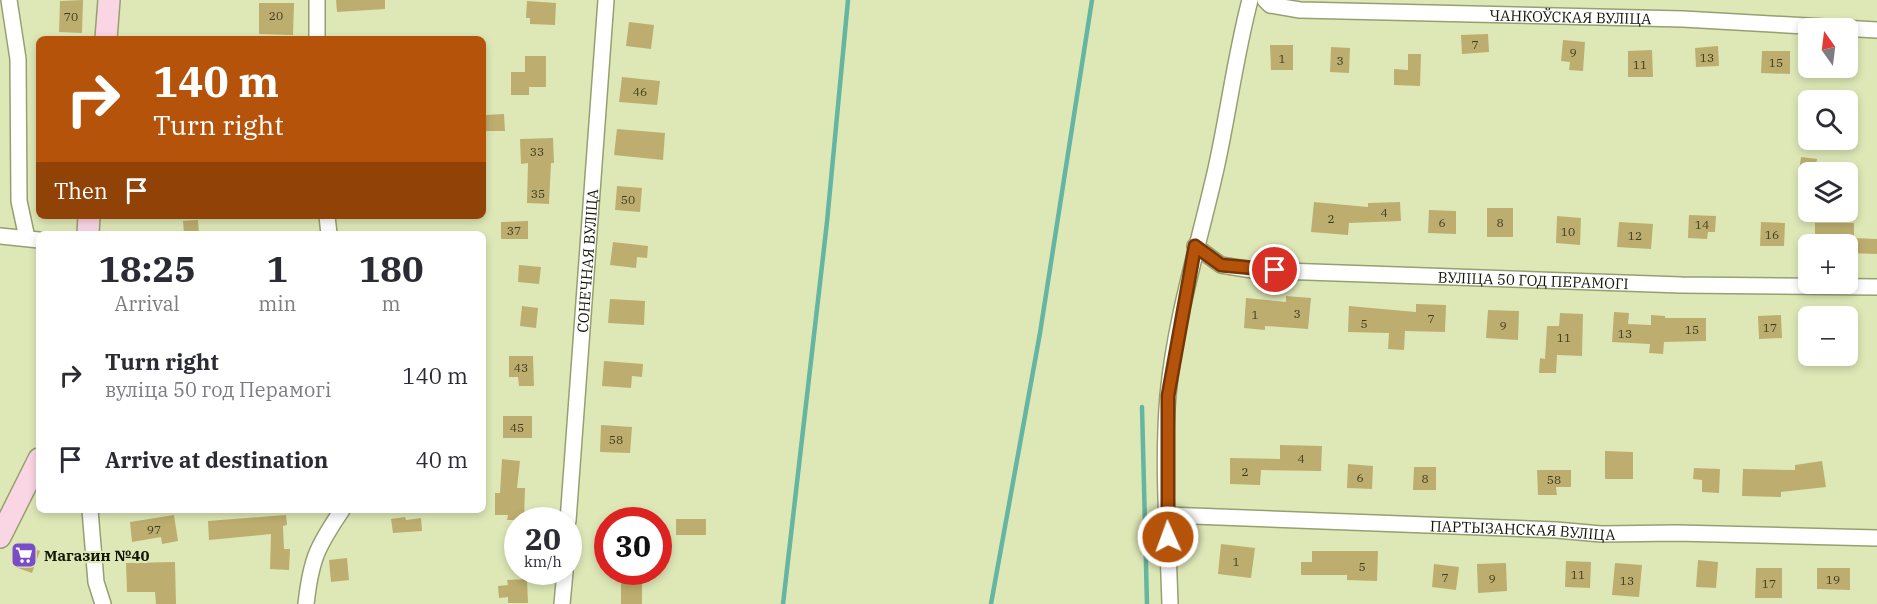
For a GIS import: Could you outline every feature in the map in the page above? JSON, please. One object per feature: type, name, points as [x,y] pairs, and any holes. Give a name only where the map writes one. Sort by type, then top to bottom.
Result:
[{"type":"street","points":[[0,236],[33,239],[18,201],[18,59],[9,0]]},
{"type":"street","points":[[106,36],[109,0]]},
{"type":"street","points":[[317,0],[317,36]]},
{"type":"street","name":"СОНЕЧНАЯ ВУЛІЦА","points":[[569,507],[606,0]]},
{"type":"street","points":[[1170,604],[1167,515],[1168,396],[1195,246],[1215,173],[1239,39],[1250,0]]},
{"type":"street","name":"ЧАНКОЎСКАЯ ВУЛІЦА","points":[[1264,0],[1270,5],[1300,10],[1683,19],[1877,30]]},
{"type":"street","name":"ВУЛІЦА 50 ГОД ПЕРАМОГІ","points":[[1195,246],[1221,265],[1252,270],[1670,285],[1877,287]]},
{"type":"street","points":[[0,537],[36,465]]},
{"type":"street","points":[[90,513],[96,582],[103,604]]},
{"type":"street","points":[[306,604],[310,567],[315,552],[340,513]]},
{"type":"street","name":"ПАРТЫЗАНСКАЯ ВУЛІЦА","points":[[1167,515],[1556,530],[1601,534],[1677,533],[1877,538]]},
{"type":"street","points":[[562,604],[564,585]]},
{"type":"building","points":[[83,0],[82,33],[59,32],[60,1]]},
{"type":"building","points":[[336,0],[385,0],[385,9],[337,12]]},
{"type":"building","points":[[527,1],[556,3],[555,25],[530,24],[530,18],[526,18]]},
{"type":"building","points":[[259,3],[294,3],[293,35],[259,34]]},
{"type":"building","points":[[629,22],[654,25],[651,49],[626,46]]},
{"type":"building","points":[[1488,34],[1489,52],[1462,54],[1461,35]]},
{"type":"building","points":[[1563,40],[1585,42],[1583,71],[1569,70],[1570,62],[1561,61]]},
{"type":"building","points":[[1270,45],[1293,45],[1293,70],[1271,70]]},
{"type":"building","points":[[1718,46],[1719,66],[1696,67],[1695,48]]},
{"type":"building","points":[[1331,47],[1350,48],[1349,73],[1330,72]]},
{"type":"building","points":[[1652,50],[1653,77],[1628,77],[1628,51]]},
{"type":"building","points":[[1762,51],[1790,51],[1790,74],[1761,73]]},
{"type":"building","points":[[1408,54],[1421,54],[1420,86],[1394,85],[1394,69],[1408,70]]},
{"type":"building","points":[[525,56],[546,56],[546,87],[529,87],[529,95],[511,95],[511,72],[525,72]]},
{"type":"building","points":[[622,77],[660,81],[657,105],[619,102]]},
{"type":"building","points":[[504,114],[505,131],[486,131],[486,115]]},
{"type":"building","points":[[617,129],[665,133],[663,160],[614,155]]},
{"type":"building","points":[[553,138],[554,163],[551,163],[549,204],[527,203],[528,163],[521,164],[520,139]]},
{"type":"building","points":[[1801,157],[1817,159],[1817,162],[1800,162]]},
{"type":"building","points":[[617,186],[642,188],[640,212],[615,210]]},
{"type":"building","points":[[1314,202],[1368,207],[1368,203],[1400,202],[1401,221],[1349,223],[1348,235],[1311,232]]},
{"type":"building","points":[[1487,208],[1513,208],[1513,237],[1487,237]]},
{"type":"building","points":[[1429,210],[1456,211],[1456,234],[1428,233]]},
{"type":"building","points":[[1689,215],[1716,216],[1715,232],[1708,232],[1707,239],[1688,238]]},
{"type":"building","points":[[1557,216],[1581,218],[1580,245],[1556,243]]},
{"type":"building","points":[[198,220],[199,231],[184,231],[183,221]]},
{"type":"building","points":[[528,221],[528,239],[501,239],[501,222]]},
{"type":"building","points":[[1619,222],[1653,224],[1651,249],[1617,247]]},
{"type":"building","points":[[1761,222],[1785,223],[1784,246],[1760,246]]},
{"type":"building","points":[[1815,223],[1854,223],[1854,234],[1815,234]]},
{"type":"building","points":[[1858,238],[1877,239],[1877,254],[1858,253]]},
{"type":"building","points":[[613,242],[648,246],[647,258],[637,257],[636,268],[610,265]]},
{"type":"building","points":[[519,265],[541,267],[539,284],[518,282]]},
{"type":"building","points":[[1286,296],[1311,298],[1308,329],[1265,326],[1265,330],[1244,328],[1246,298],[1286,302]]},
{"type":"building","points":[[610,299],[645,301],[644,325],[608,323]]},
{"type":"building","points":[[1416,304],[1446,305],[1445,332],[1405,331],[1404,350],[1388,349],[1389,333],[1348,332],[1349,306],[1416,312]]},
{"type":"building","points":[[522,306],[538,308],[536,328],[520,326]]},
{"type":"building","points":[[1488,310],[1519,311],[1518,340],[1486,338]]},
{"type":"building","points":[[1614,312],[1629,313],[1628,324],[1651,325],[1651,315],[1665,316],[1665,318],[1706,318],[1706,341],[1664,342],[1663,354],[1649,353],[1650,344],[1612,342]]},
{"type":"building","points":[[1560,313],[1583,314],[1582,356],[1557,355],[1556,373],[1539,373],[1540,358],[1545,359],[1547,326],[1559,326]]},
{"type":"building","points":[[1781,315],[1782,338],[1759,339],[1758,316]]},
{"type":"building","points":[[509,356],[533,356],[534,386],[519,386],[518,377],[509,377]]},
{"type":"building","points":[[604,361],[643,364],[642,377],[632,376],[631,388],[602,386]]},
{"type":"building","points":[[503,416],[532,416],[532,438],[503,438]]},
{"type":"building","points":[[601,425],[632,427],[630,453],[600,452]]},
{"type":"building","points":[[1280,445],[1322,446],[1321,471],[1261,470],[1260,485],[1230,484],[1230,458],[1280,459]]},
{"type":"building","points":[[1605,451],[1633,452],[1633,479],[1605,479]]},
{"type":"building","points":[[502,459],[520,461],[517,488],[525,488],[524,507],[504,507],[504,515],[495,515],[495,493],[500,493]]},
{"type":"building","points":[[1822,461],[1826,487],[1781,492],[1781,497],[1742,496],[1743,469],[1795,470],[1795,465]]},
{"type":"building","points":[[1348,464],[1373,466],[1372,489],[1347,488]]},
{"type":"building","points":[[1414,467],[1436,467],[1436,490],[1413,490]]},
{"type":"building","points":[[1694,468],[1720,469],[1719,493],[1702,492],[1702,480],[1693,479]]},
{"type":"building","points":[[1537,470],[1571,470],[1571,487],[1556,487],[1557,495],[1538,495]]},
{"type":"building","points":[[174,515],[178,541],[162,544],[161,537],[132,542],[130,522]]},
{"type":"building","points":[[286,515],[287,525],[283,526],[284,549],[290,549],[289,570],[270,569],[271,534],[209,540],[208,521]]},
{"type":"building","points":[[405,517],[406,520],[421,518],[422,531],[393,533],[391,519]]},
{"type":"building","points":[[676,519],[706,519],[706,535],[676,535]]},
{"type":"building","points":[[1221,544],[1255,548],[1251,578],[1218,574]]},
{"type":"building","points":[[23,545],[40,551],[32,573],[15,567]]},
{"type":"building","points":[[1312,551],[1378,551],[1377,581],[1347,580],[1347,575],[1301,575],[1301,562],[1312,562]]},
{"type":"building","points":[[347,558],[349,580],[331,582],[329,560]]},
{"type":"building","points":[[1698,560],[1718,562],[1716,588],[1696,587]]},
{"type":"building","points":[[1566,561],[1591,562],[1590,588],[1565,587]]},
{"type":"building","points":[[175,562],[176,604],[156,604],[155,592],[127,592],[126,563]]},
{"type":"building","points":[[1506,563],[1507,591],[1478,593],[1477,564]]},
{"type":"building","points":[[1615,563],[1642,565],[1639,597],[1612,595]]},
{"type":"building","points":[[1434,564],[1459,567],[1456,590],[1432,587]]},
{"type":"building","points":[[1756,568],[1782,568],[1782,598],[1755,598]]},
{"type":"building","points":[[1817,568],[1850,568],[1850,590],[1817,589]]},
{"type":"building","points":[[527,585],[528,603],[508,603],[508,597],[499,598],[498,586]]},
{"type":"building","points":[[621,585],[642,585],[642,604],[621,604]]},
{"type":"waterway","points":[[783,604],[827,222],[848,0]]},
{"type":"waterway","points":[[991,604],[1040,333],[1092,0]]},
{"type":"waterway","points":[[1142,407],[1147,604]]},
{"type":"place","name":"Магазин №40","points":[[24,555]]},
{"type":"route","points":[[1168,537],[1168,396],[1195,246],[1221,265],[1252,270],[1275,270]]}]
